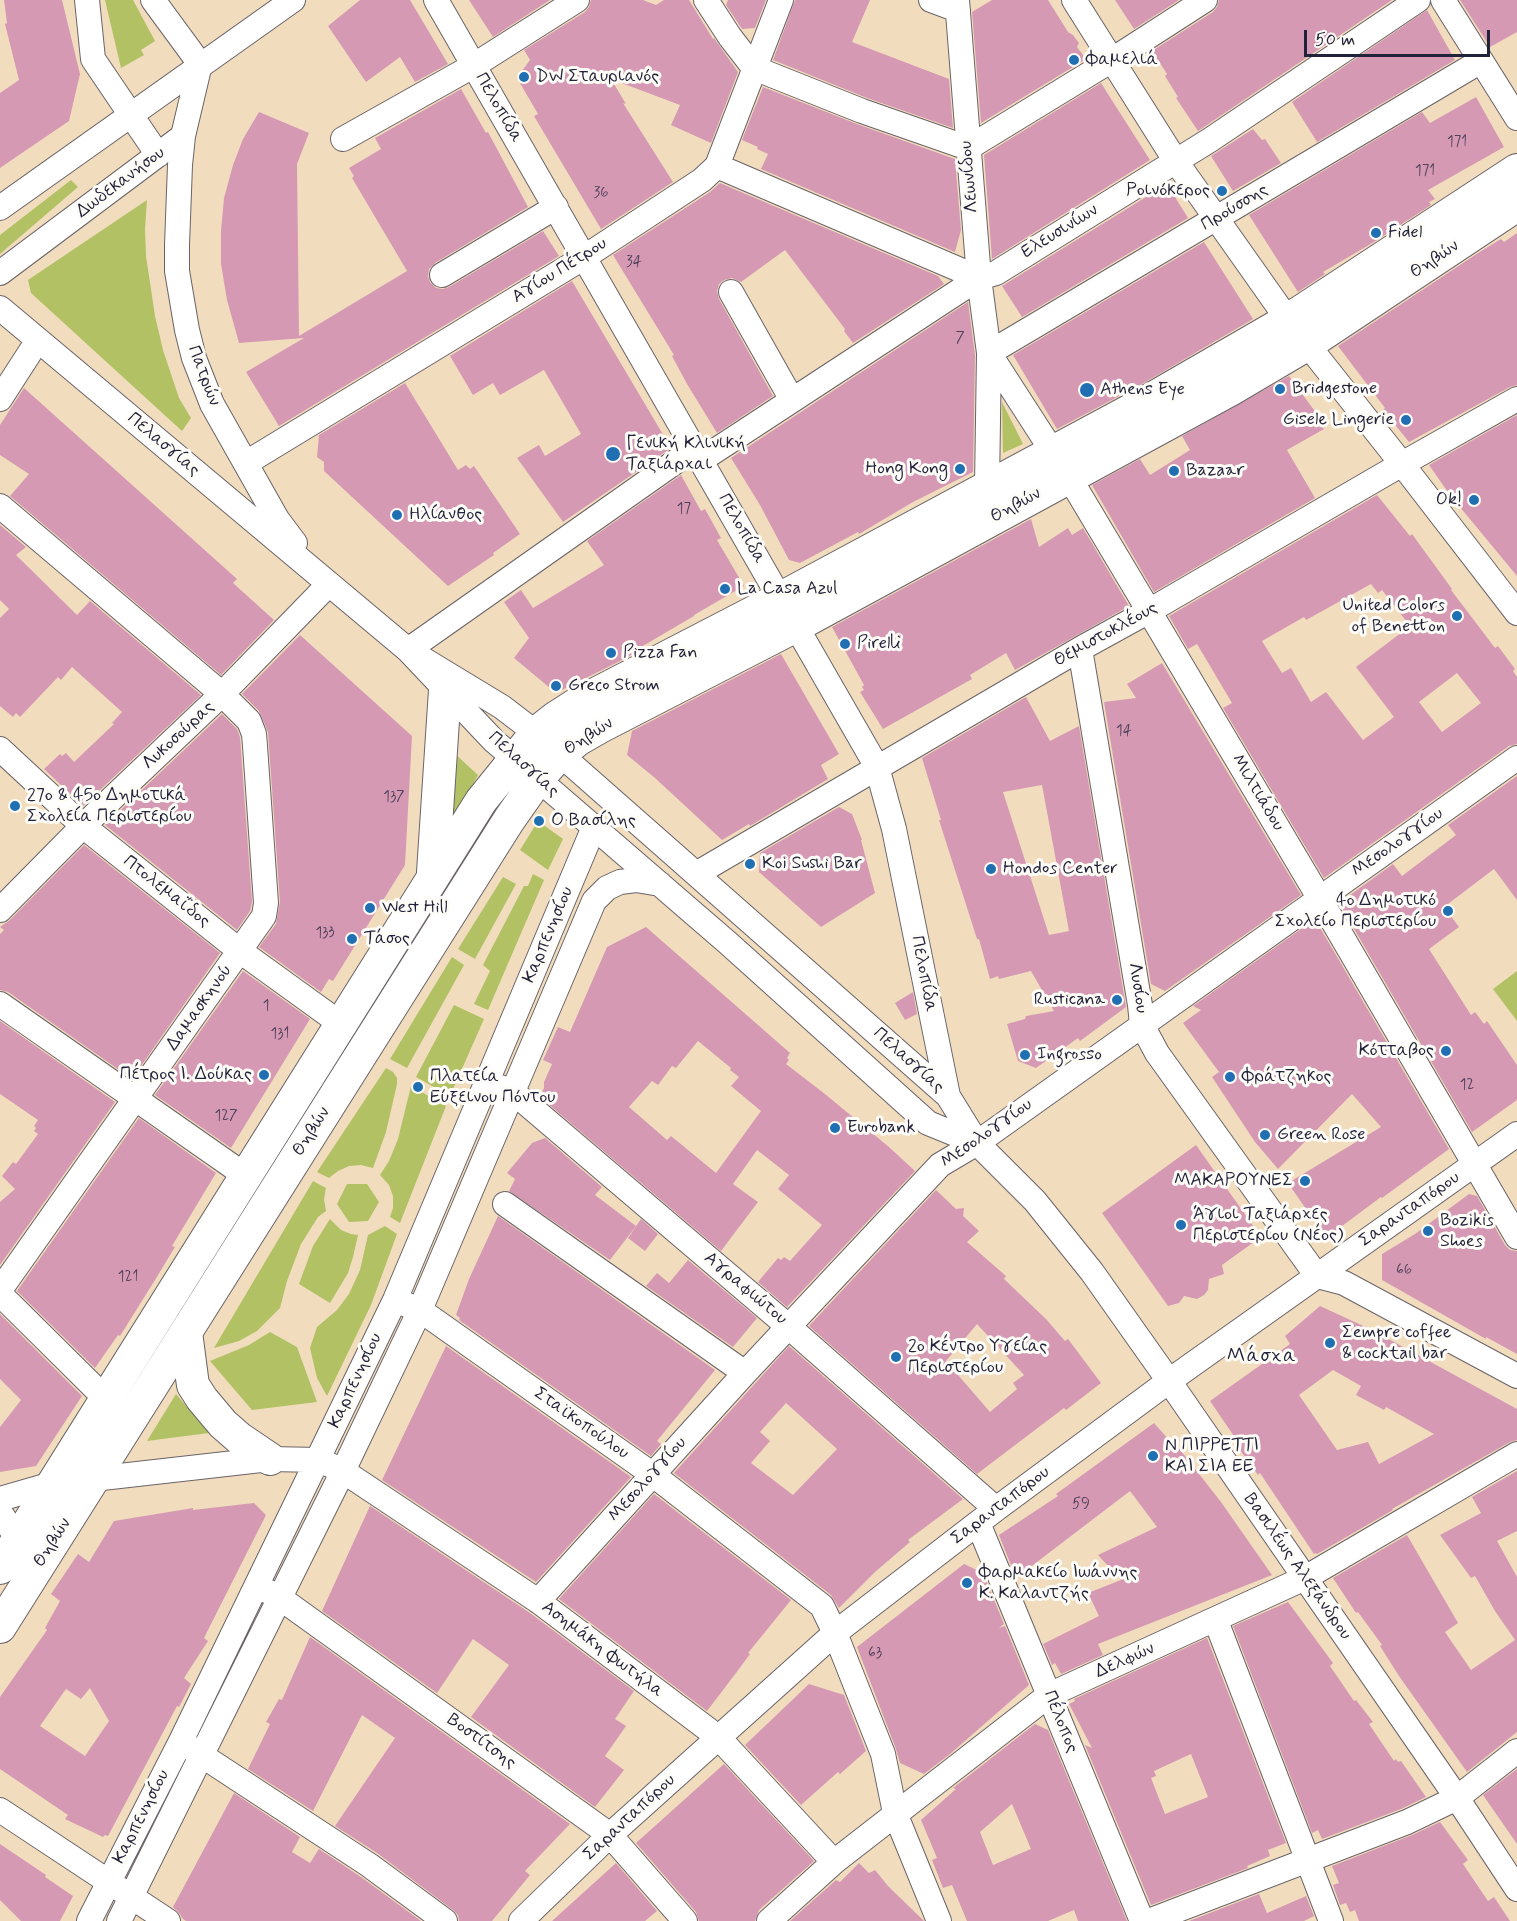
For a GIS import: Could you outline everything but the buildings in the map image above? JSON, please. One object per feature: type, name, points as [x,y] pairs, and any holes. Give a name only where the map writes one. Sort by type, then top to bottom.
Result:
[{"type":"main road","name":"Θηβών","points":[[0,1568],[481,801],[536,733],[580,702],[781,598],[1146,402],[1288,320],[1517,170]]},
{"type":"main road","name":"Θηβών","points":[[0,1627],[502,830],[537,780],[560,754],[579,739],[600,727],[796,626],[1230,390],[1308,344],[1517,206]]},
{"type":"main road","points":[[432,879],[445,690]]},
{"type":"main road","points":[[186,1332],[193,1385],[202,1399],[231,1431],[270,1459]]},
{"type":"street","points":[[87,0],[93,59],[158,155]]},
{"type":"street","points":[[153,0],[200,64]]},
{"type":"street","points":[[0,208],[293,0]]},
{"type":"street","name":"Πελοπίδα","points":[[436,0],[877,767],[894,829],[948,1096]]},
{"type":"street","points":[[343,139],[473,66],[577,0]]},
{"type":"street","points":[[706,0],[754,68],[862,111],[968,148],[1205,0]]},
{"type":"street","name":"Αγίου Πέτρου","points":[[246,463],[583,258],[702,180],[717,166],[781,0]]},
{"type":"street","points":[[931,0],[963,3]]},
{"type":"street","points":[[1074,0],[1175,160],[1288,320],[1517,613]]},
{"type":"street","name":"Ελευσινίων","points":[[408,650],[698,454],[792,400],[979,278],[996,273],[1210,140],[1418,0]]},
{"type":"street","points":[[1446,1],[1517,118]]},
{"type":"street","name":"Λεωνίδου","points":[[963,3],[968,148],[979,278],[989,353],[987,486]]},
{"type":"street","name":"Προύσσης","points":[[989,353],[1481,61]]},
{"type":"street","name":"Δωδεκανήσου","points":[[0,273],[183,136],[200,64]]},
{"type":"street","name":"Πατρών","points":[[183,136],[177,272],[194,358],[212,404],[277,519],[329,584]]},
{"type":"street","points":[[717,166],[979,278]]},
{"type":"street","points":[[442,274],[555,207]]},
{"type":"street","points":[[731,292],[792,400]]},
{"type":"street","name":"Πελασγίας","points":[[0,308],[408,650],[494,741],[660,884],[928,1123],[977,1143]]},
{"type":"street","points":[[0,399],[38,340]]},
{"type":"street","name":"Μιλτιάδου","points":[[989,353],[1069,477],[1320,899],[1517,1237]]},
{"type":"street","name":"Θεμιστοκλέους","points":[[696,874],[1080,649],[1149,612],[1517,399]]},
{"type":"street","name":"Δαμασκηνού","points":[[0,506],[222,694],[249,721],[254,734],[266,903],[264,916],[0,1292]]},
{"type":"street","name":"Λυκοσούρας","points":[[0,910],[83,826],[222,694],[329,584]]},
{"type":"street","name":"Λυσίου","points":[[1080,649],[1142,1025],[1157,1053],[1317,1276]]},
{"type":"street","name":"Πελασγίας","points":[[408,650],[502,707],[536,733],[948,1096],[977,1143]]},
{"type":"street","name":"Πτολεμαΐδος","points":[[0,749],[83,826],[240,951],[341,1024]]},
{"type":"street","name":"Μεσολογγίου","points":[[538,1601],[745,1373],[940,1165],[977,1143],[1517,758]]},
{"type":"street","name":"Καρπενησίου","points":[[89,1921],[181,1742],[395,1300],[594,827]]},
{"type":"street","name":"Καρπενησίου","points":[[119,1921],[343,1471],[420,1310],[594,901],[607,888],[620,882],[636,880],[660,884]]},
{"type":"street","points":[[0,1004],[246,1176]]},
{"type":"street","name":"Αγραφιώτου","points":[[487,1082],[513,1092],[789,1327],[987,1516]]},
{"type":"street","name":"Σαρανταπόρου","points":[[521,1921],[610,1835],[835,1633],[987,1516],[1169,1381],[1517,1134]]},
{"type":"street","name":"Βασιλέως Αλεξάνδρου","points":[[977,1143],[1042,1209],[1092,1272],[1457,1798],[1517,1889]]},
{"type":"street","points":[[505,1204],[745,1373]]},
{"type":"street","points":[[1317,1276],[1344,1283],[1517,1376]]},
{"type":"street","points":[[0,1292],[106,1399]]},
{"type":"street","name":"Σταϊκοπούλου","points":[[395,1300],[420,1310],[652,1474],[822,1606],[835,1633],[883,1755],[895,1814],[939,1921]]},
{"type":"street","name":"Δελφών","points":[[769,1921],[834,1862],[1050,1695],[1216,1621],[1305,1578],[1517,1454]]},
{"type":"street","points":[[93,1479],[270,1459],[319,1460]]},
{"type":"street","name":"Ασημάκη Φωτήλα","points":[[319,1460],[343,1471],[538,1601],[718,1737],[834,1862]]},
{"type":"street","points":[[0,1499],[52,1484]]},
{"type":"street","points":[[0,1512],[18,1540]]},
{"type":"street","name":"Πέλοπος","points":[[987,1516],[1050,1695],[1142,1921]]},
{"type":"street","name":"Βοστίτσης","points":[[257,1585],[280,1598],[610,1835],[685,1921]]},
{"type":"street","points":[[1216,1621],[1331,1921]]},
{"type":"street","points":[[181,1742],[369,1865],[445,1921]]},
{"type":"street","points":[[1149,1921],[1407,1822],[1457,1798],[1517,1751]]},
{"type":"street","points":[[0,1810],[168,1921]]},
{"type":"green space","points":[[105,0],[133,0],[155,41],[141,50],[144,55],[121,68]]},
{"type":"green space","points":[[71,180],[78,187],[0,254],[0,235]]},
{"type":"green space","points":[[147,200],[146,256],[155,316],[163,350],[179,398],[191,418],[182,431],[31,293],[28,280]]},
{"type":"green space","points":[[1002,402],[1023,444],[1003,453]]},
{"type":"green space","points":[[453,752],[478,775],[455,816],[451,813]]},
{"type":"green space","points":[[538,821],[563,839],[548,870],[520,850]]},
{"type":"green space","points":[[533,874],[544,880],[488,1010],[474,1004],[490,971],[483,965],[524,886],[528,886]]},
{"type":"green space","points":[[503,877],[516,884],[475,959],[458,949]]},
{"type":"green space","points":[[452,957],[464,965],[407,1068],[390,1059]]},
{"type":"green space","points":[[1517,971],[1517,1021],[1493,989]]},
{"type":"green space","points":[[454,1005],[484,1019],[450,1096],[416,1077]]},
{"type":"green space","points":[[386,1068],[393,1072],[397,1078],[397,1084],[386,1132],[373,1168],[361,1165],[349,1166],[329,1178],[317,1172]]},
{"type":"green space","points":[[411,1086],[446,1106],[400,1223],[390,1217],[393,1196],[389,1185],[380,1175],[398,1139]]},
{"type":"green space","points":[[313,1181],[326,1188],[324,1199],[326,1211],[318,1217],[301,1244],[280,1308],[257,1331],[239,1341],[214,1348]]},
{"type":"green space","points":[[347,1184],[367,1184],[379,1202],[368,1221],[349,1222],[337,1204]]},
{"type":"green space","points":[[330,1219],[341,1230],[358,1235],[348,1273],[330,1303],[299,1284],[313,1246]]},
{"type":"green space","points":[[385,1226],[397,1234],[371,1305],[327,1396],[317,1378],[310,1348],[317,1327],[337,1310],[349,1294],[360,1270],[368,1235]]},
{"type":"green space","points":[[270,1332],[297,1347],[317,1402],[252,1410],[210,1361],[249,1345]]},
{"type":"green space","points":[[176,1394],[209,1433],[147,1441]]},
{"type":"place","name":"Φαμελιά","points":[[1074,60]]},
{"type":"place","name":"DW Σταυριανός","points":[[524,77]]},
{"type":"place","name":"Ροινόκερος","points":[[1222,191]]},
{"type":"place","name":"Fidel","points":[[1376,233]]},
{"type":"place","name":"Bridgestone","points":[[1280,389]]},
{"type":"place","name":"Athens Eye","points":[[1087,390]]},
{"type":"place","name":"Gisele Lingerie","points":[[1406,420]]},
{"type":"place","name":"Γενική Κλινική Ταξιάρχαι","points":[[613,454]]},
{"type":"place","name":"Hong Kong","points":[[960,469]]},
{"type":"place","name":"Bazaar","points":[[1174,471]]},
{"type":"place","name":"Ok!","points":[[1474,500]]},
{"type":"place","name":"Ηλίανθος","points":[[397,515]]},
{"type":"place","name":"La Casa Azul","points":[[725,589]]},
{"type":"place","name":"United Colors of Benetton","points":[[1457,616]]},
{"type":"place","name":"Pirelli","points":[[845,644]]},
{"type":"place","name":"Pizza Fan","points":[[611,653]]},
{"type":"place","name":"Greco Strom","points":[[556,686]]},
{"type":"place","name":"27ο & 45ο Δημοτικά Σχολεία Περιστερίου","points":[[15,806]]},
{"type":"place","name":"Ο Βασίλης","points":[[539,821]]},
{"type":"place","name":"Koi Sushi Bar","points":[[750,864]]},
{"type":"place","name":"Hondos Center","points":[[991,869]]},
{"type":"place","name":"West Hill","points":[[370,908]]},
{"type":"place","name":"4ο Δημοτικό Σχολείο Περιστερίου","points":[[1448,911]]},
{"type":"place","name":"Τάσος","points":[[352,939]]},
{"type":"place","name":"Rusticana","points":[[1117,1000]]},
{"type":"place","name":"Κότταβος","points":[[1446,1051]]},
{"type":"place","name":"Ingrosso","points":[[1025,1055]]},
{"type":"place","name":"Πέτρος Ι. Δούκας","points":[[264,1075]]},
{"type":"place","name":"Φράτζηκος","points":[[1230,1077]]},
{"type":"place","name":"Πλατεία Εύξεινου Πόντου","points":[[418,1087]]},
{"type":"place","name":"Eurobank","points":[[835,1128]]},
{"type":"place","name":"Green Rose","points":[[1265,1135]]},
{"type":"place","name":"ΜΑΚΑΡΟΥΝΕΣ","points":[[1305,1181]]},
{"type":"place","name":"Άγιοι Ταξιάρχες Περιστερίου (Νέος)","points":[[1181,1225]]},
{"type":"place","name":"Bozikis Shoes","points":[[1428,1231]]},
{"type":"place","name":"Σempre coffee & cocktail bar","points":[[1330,1343]]},
{"type":"place","name":"2ο Κέντρο Υγείας Περιστερίου","points":[[896,1357]]},
{"type":"place","name":"Ν ΠΙΡΡΕΤΤΙ ΚΑΙ ΣΙΑ ΕΕ","points":[[1153,1456]]},
{"type":"place","name":"Φαρμακείο Ιωάννης Κ. Καλαντζής","points":[[967,1583]]},
{"type":"district","name":"Μάσχα","points":[[1262,1357]]}]
